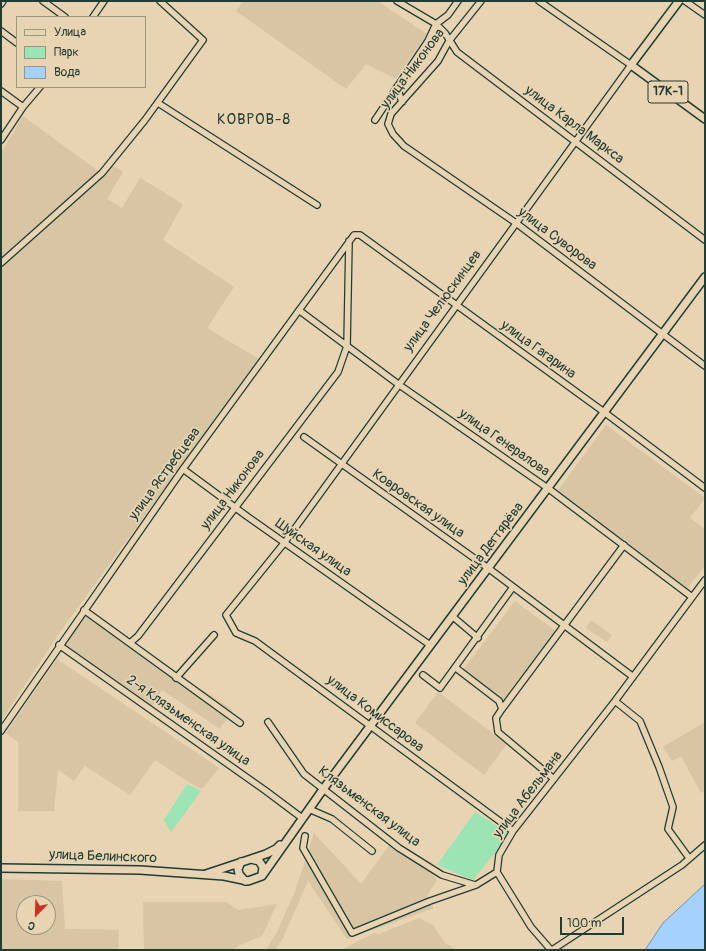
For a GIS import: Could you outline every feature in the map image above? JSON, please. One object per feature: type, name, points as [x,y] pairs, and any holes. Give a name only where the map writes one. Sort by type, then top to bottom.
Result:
[{"type":"main road","name":"улица Челюскинцев","points":[[631,65],[679,1]]},
{"type":"main road","name":"17К-1","points":[[631,65],[705,119]]},
{"type":"main road","name":"улица Дегтярёва","points":[[297,825],[430,645],[549,489],[604,412],[705,277]]},
{"type":"main road","name":"улица Белинского","points":[[203,875],[276,849],[297,825]]},
{"type":"main road","points":[[262,876],[297,825]]},
{"type":"main road","points":[[250,859],[259,861],[263,867],[262,876]]},
{"type":"main road","points":[[242,862],[238,869],[238,874],[245,881]]},
{"type":"main road","name":"улица Белинского","points":[[1,868],[140,870],[203,875],[245,881],[257,880],[262,876]]},
{"type":"street","points":[[43,1],[64,16]]},
{"type":"street","points":[[94,16],[104,1]]},
{"type":"street","points":[[1,263],[102,173],[158,103],[203,40],[160,1]]},
{"type":"street","points":[[397,1],[436,24]]},
{"type":"street","points":[[375,120],[428,41],[436,24],[448,14],[458,1]]},
{"type":"street","name":"улица Никонова","points":[[393,134],[388,124],[391,114],[438,61],[449,41],[481,1]]},
{"type":"street","points":[[539,1],[631,65]]},
{"type":"street","points":[[685,1],[705,15]]},
{"type":"street","name":"улица Карла Маркса","points":[[436,24],[445,33],[457,52],[705,240]]},
{"type":"street","points":[[1,31],[16,42]]},
{"type":"street","name":"улица Челюскинцев","points":[[226,616],[285,542],[398,384],[631,65]]},
{"type":"street","points":[[397,87],[402,102]]},
{"type":"street","points":[[1,140],[23,107],[39,88]]},
{"type":"street","points":[[1,90],[23,107]]},
{"type":"street","points":[[158,103],[317,206]]},
{"type":"street","name":"улица Суворова","points":[[393,134],[419,156],[516,223],[705,366]]},
{"type":"street","name":"улица Гагарина","points":[[354,235],[360,235],[604,412],[705,488]]},
{"type":"street","name":"улица Ястребцева","points":[[1,731],[183,469],[300,311],[354,235]]},
{"type":"street","name":"улица Никонова","points":[[130,643],[138,636],[338,372],[347,346],[350,241]]},
{"type":"street","name":"улица Генералова","points":[[300,311],[398,384],[549,489],[692,597]]},
{"type":"street","name":"Ковровская улица","points":[[304,437],[488,568],[632,676]]},
{"type":"street","name":"Шуйская улица","points":[[183,469],[235,508],[430,645]]},
{"type":"street","points":[[554,779],[498,732],[496,718],[624,545]]},
{"type":"street","name":"улица Абельмана","points":[[497,872],[499,855],[513,831],[615,701],[632,676],[705,580]]},
{"type":"street","points":[[423,675],[440,688],[478,638],[513,587]]},
{"type":"street","points":[[84,610],[240,723]]},
{"type":"street","name":"улица Комиссарова","points":[[226,616],[236,633],[256,641],[513,831]]},
{"type":"street","points":[[452,616],[478,638]]},
{"type":"street","points":[[176,678],[214,635]]},
{"type":"street","name":"2-я Клязьменская улица","points":[[59,646],[302,818]]},
{"type":"street","points":[[456,668],[499,701],[502,709]]},
{"type":"street","points":[[615,701],[640,720],[673,807],[668,829],[689,858]]},
{"type":"street","name":"Клязьменская улица","points":[[268,722],[304,774],[324,788],[399,848],[442,875],[476,886]]},
{"type":"street","points":[[309,809],[332,819],[372,851]]},
{"type":"street","points":[[305,836],[303,848],[352,933],[430,901],[476,886],[497,872],[531,927],[551,950],[682,865],[705,845]]},
{"type":"shaded area","points":[[243,1],[377,1],[427,34],[396,79],[366,64],[346,89],[236,11]]},
{"type":"shaded area","points":[[23,116],[105,176],[112,165],[123,172],[107,199],[122,208],[140,178],[183,204],[163,240],[234,287],[207,328],[259,359],[60,632],[1,721],[1,153]]},
{"type":"shaded area","points":[[606,425],[705,498],[690,518],[705,529],[705,566],[686,590],[556,493]]},
{"type":"shaded area","points":[[515,601],[557,632],[504,701],[463,670]]},
{"type":"shaded area","points":[[88,613],[130,643],[233,710],[220,729],[162,690],[151,708],[65,645]]},
{"type":"shaded area","points":[[591,620],[612,635],[607,642],[586,628]]},
{"type":"shaded area","points":[[57,659],[219,768],[202,789],[155,760],[130,795],[85,766],[74,781],[58,770],[54,811],[18,811],[18,742],[6,733]]},
{"type":"shaded area","points":[[438,692],[507,744],[484,775],[415,723]]},
{"type":"shaded area","points":[[705,722],[705,791],[701,793],[681,756],[672,761],[663,747]]},
{"type":"shaded area","points":[[314,833],[361,884],[390,844],[434,875],[437,880],[427,895],[434,908],[347,939],[308,881],[283,938],[275,950],[266,950],[277,932],[295,891]]},
{"type":"shaded area","points":[[1,879],[62,881],[65,929],[119,930],[118,950],[1,950]]},
{"type":"shaded area","points":[[143,902],[226,902],[238,910],[277,904],[262,936],[238,946],[234,950],[144,950]]},
{"type":"shaded area","points":[[419,918],[433,925],[445,943],[456,950],[341,950],[374,933],[379,934]]},
{"type":"green space","points":[[187,784],[201,791],[171,832],[164,820]]},
{"type":"green space","points":[[475,812],[510,834],[473,880],[437,865]]},
{"type":"water","points":[[705,884],[705,950],[645,950],[663,923]]},
{"type":"district","name":"КОВРОВ-8","points":[[254,120]]}]
